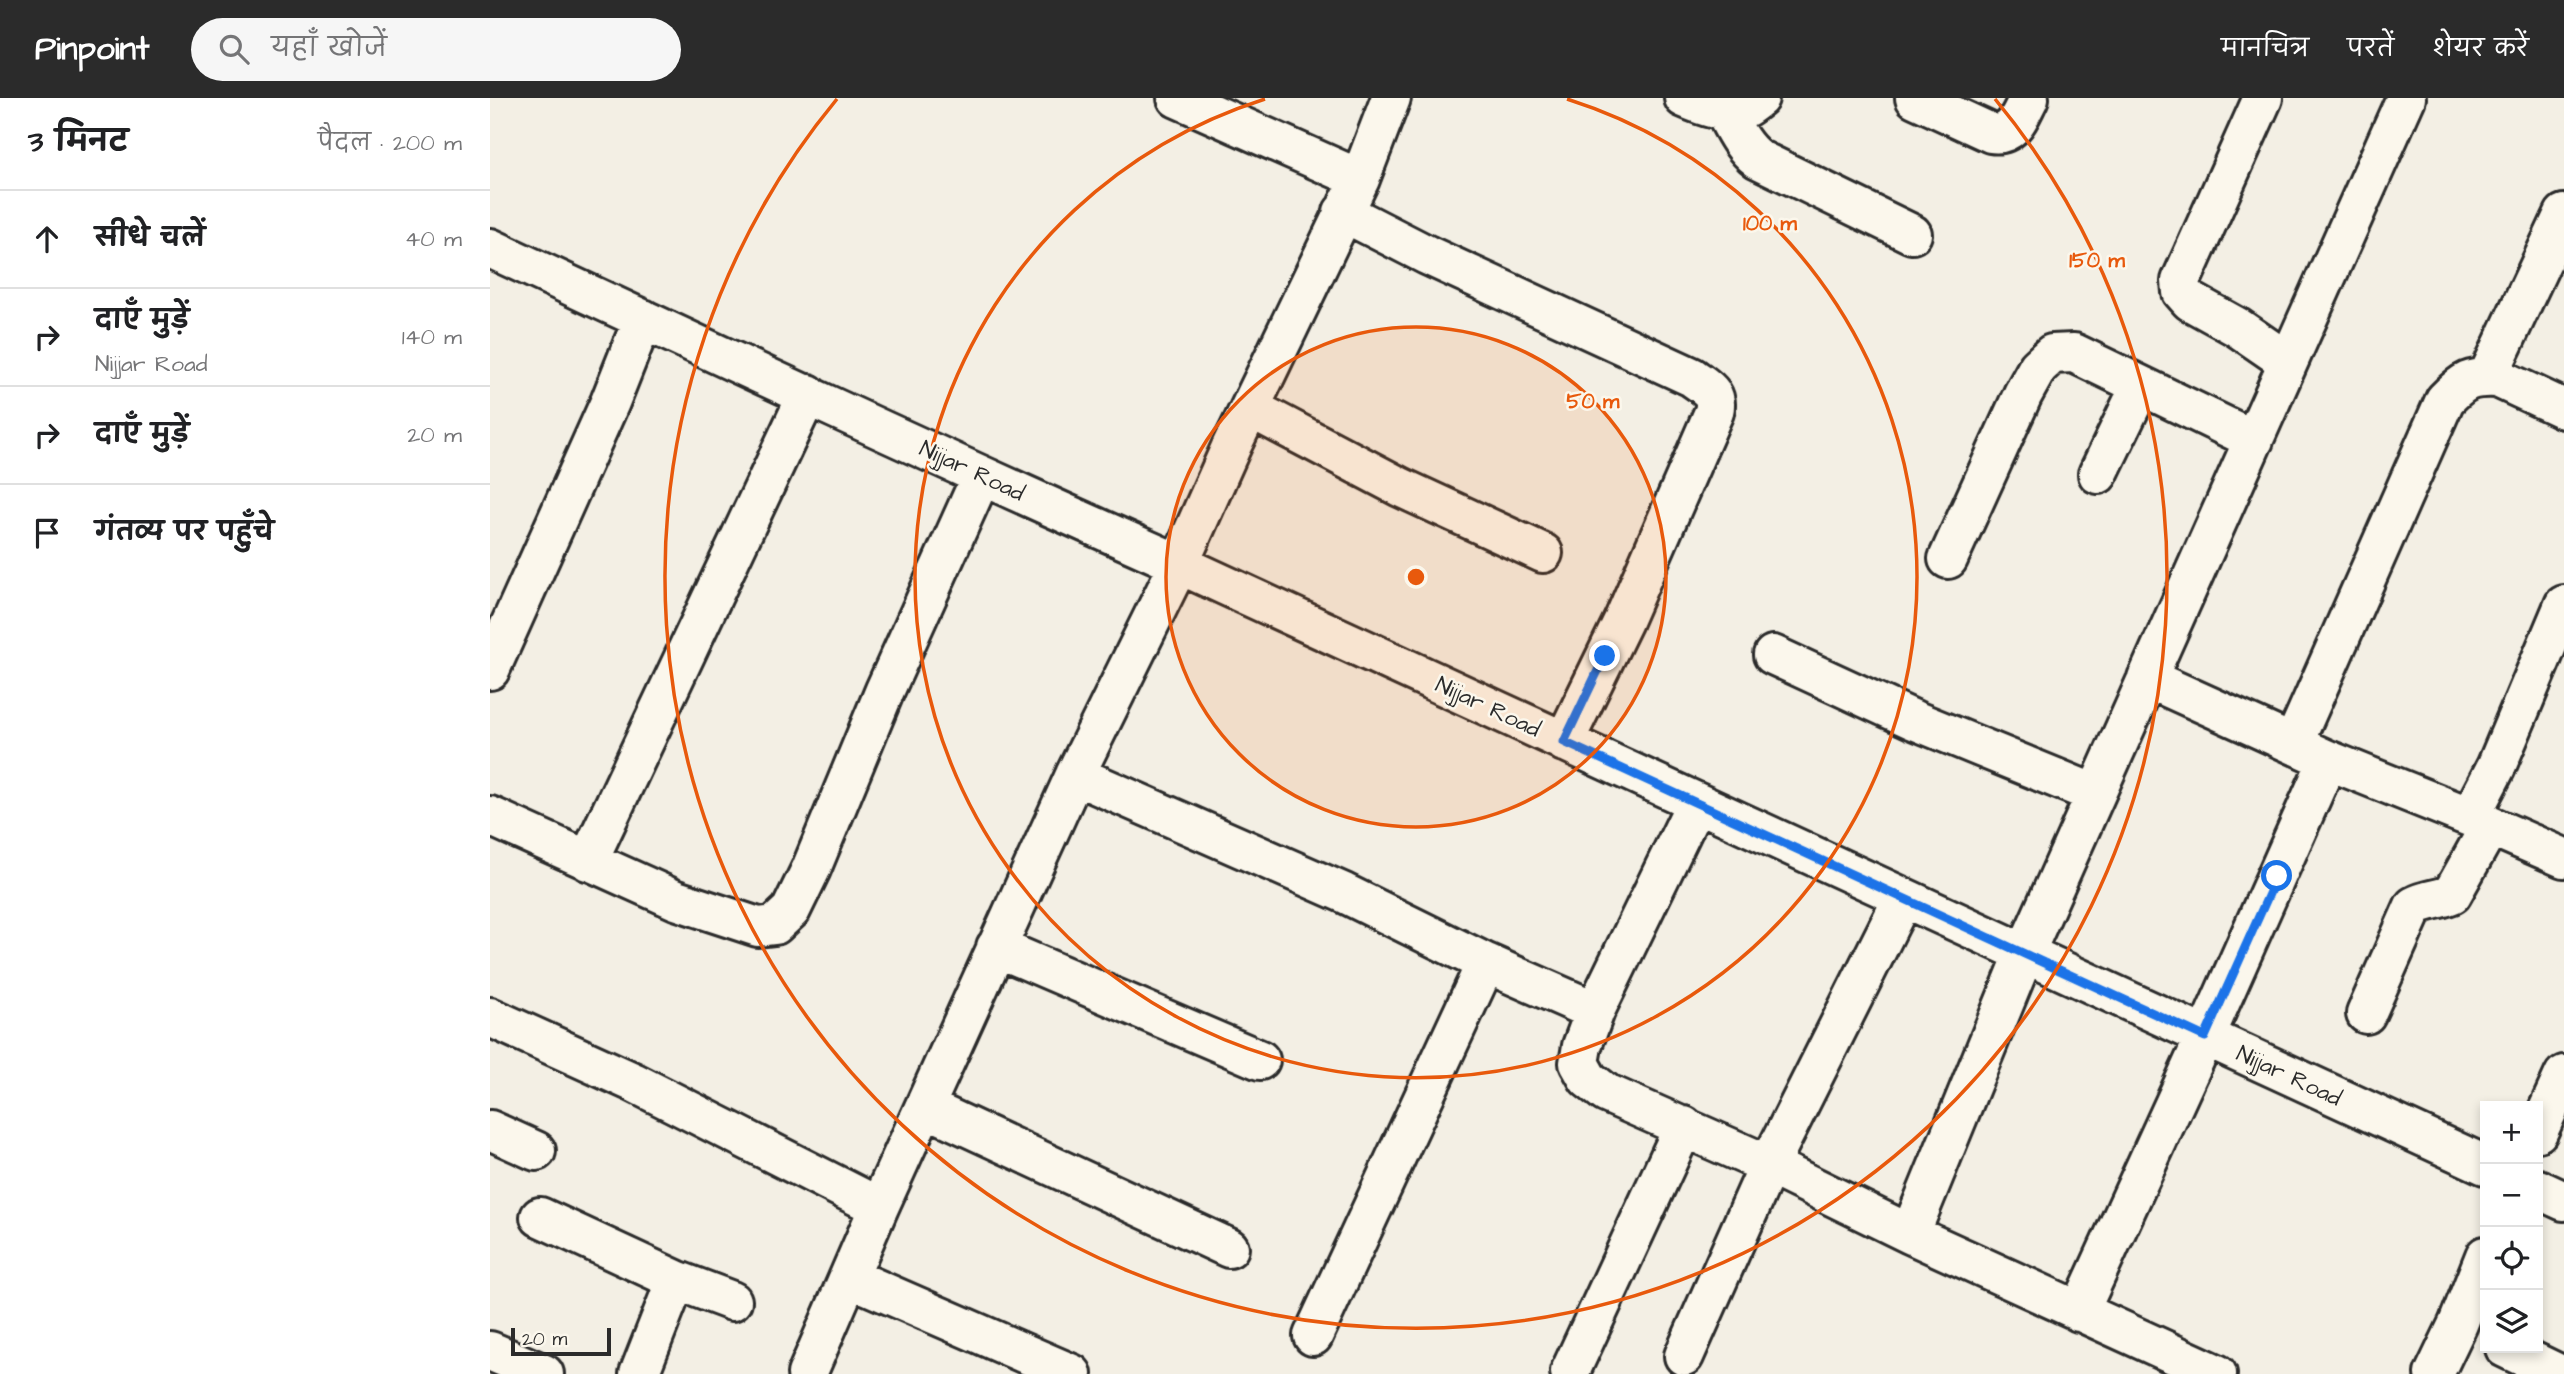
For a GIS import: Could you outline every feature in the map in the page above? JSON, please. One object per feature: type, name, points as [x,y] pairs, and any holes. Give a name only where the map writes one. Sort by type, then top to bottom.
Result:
[{"type":"street","points":[[1177,98],[1351,195],[1427,254],[1692,377],[1713,393],[1716,398],[1714,412],[1680,495],[1564,742]]},
{"type":"street","points":[[807,1374],[879,1207],[1074,775],[1179,565],[1351,195],[1391,98]]},
{"type":"street","points":[[1684,98],[1706,108],[1723,109],[1745,108],[1759,98]]},
{"type":"street","points":[[1915,98],[2000,135],[2009,131],[2016,123],[2029,98]]},
{"type":"street","points":[[2263,98],[2181,281],[2182,292],[2190,301],[2237,327],[2288,362]]},
{"type":"street","points":[[1910,1234],[2024,955],[2406,98]]},
{"type":"street","points":[[1723,109],[1744,145],[1758,159],[1912,234]]},
{"type":"street","points":[[2564,214],[2489,374],[2564,409]]},
{"type":"street","name":"Nijjar Road","points":[[490,248],[981,477],[1179,565],[2483,1164]]},
{"type":"street","points":[[490,670],[610,402],[643,319]]},
{"type":"street","points":[[1948,559],[2023,394],[2038,367],[2052,354],[2074,354],[2253,440]]},
{"type":"street","points":[[2294,743],[2445,400],[2455,389],[2474,377],[2497,378]]},
{"type":"street","points":[[2098,474],[2140,387]]},
{"type":"street","points":[[588,861],[808,394]]},
{"type":"street","points":[[1250,408],[1389,481],[1543,553]]},
{"type":"street","points":[[490,816],[677,900],[758,927],[775,925],[791,910],[981,477]]},
{"type":"street","points":[[2366,1014],[2414,906],[2426,899],[2442,899],[2452,894],[2480,821],[2496,767],[2564,605]]},
{"type":"street","points":[[1773,655],[1914,720],[2095,794]]},
{"type":"street","points":[[2147,678],[2328,760],[2564,858]]},
{"type":"street","points":[[2079,1312],[2328,760]]},
{"type":"street","points":[[1074,775],[1331,888],[1486,963],[1595,1011]]},
{"type":"street","points":[[1696,803],[1595,1011],[1581,1046],[1579,1063],[1588,1079],[1606,1093],[1769,1165],[1910,1234],[2217,1374]]},
{"type":"street","points":[[1684,1356],[1769,1165],[1903,898]]},
{"type":"street","points":[[996,947],[1260,1060]]},
{"type":"street","points":[[1313,1336],[1486,963]]},
{"type":"street","points":[[490,1017],[633,1082],[879,1207]]},
{"type":"street","points":[[2543,1121],[2564,1075]]},
{"type":"street","points":[[925,1107],[1229,1248]]},
{"type":"street","points":[[1570,1372],[1684,1126]]},
{"type":"street","points":[[490,1130],[536,1151]]},
{"type":"street","points":[[2543,1191],[2564,1200]]},
{"type":"street","points":[[540,1217],[676,1280],[732,1301]]},
{"type":"street","points":[[849,1277],[1072,1374]]},
{"type":"street","points":[[639,1374],[676,1280]]},
{"type":"street","points":[[2434,1374],[2472,1331],[2480,1285]]},
{"type":"street","points":[[490,1350],[544,1374]]},
{"type":"street","points":[[2515,1353],[2559,1374]]},
{"type":"route","points":[[1605,656],[1564,742],[2205,1037],[2277,876]]}]
